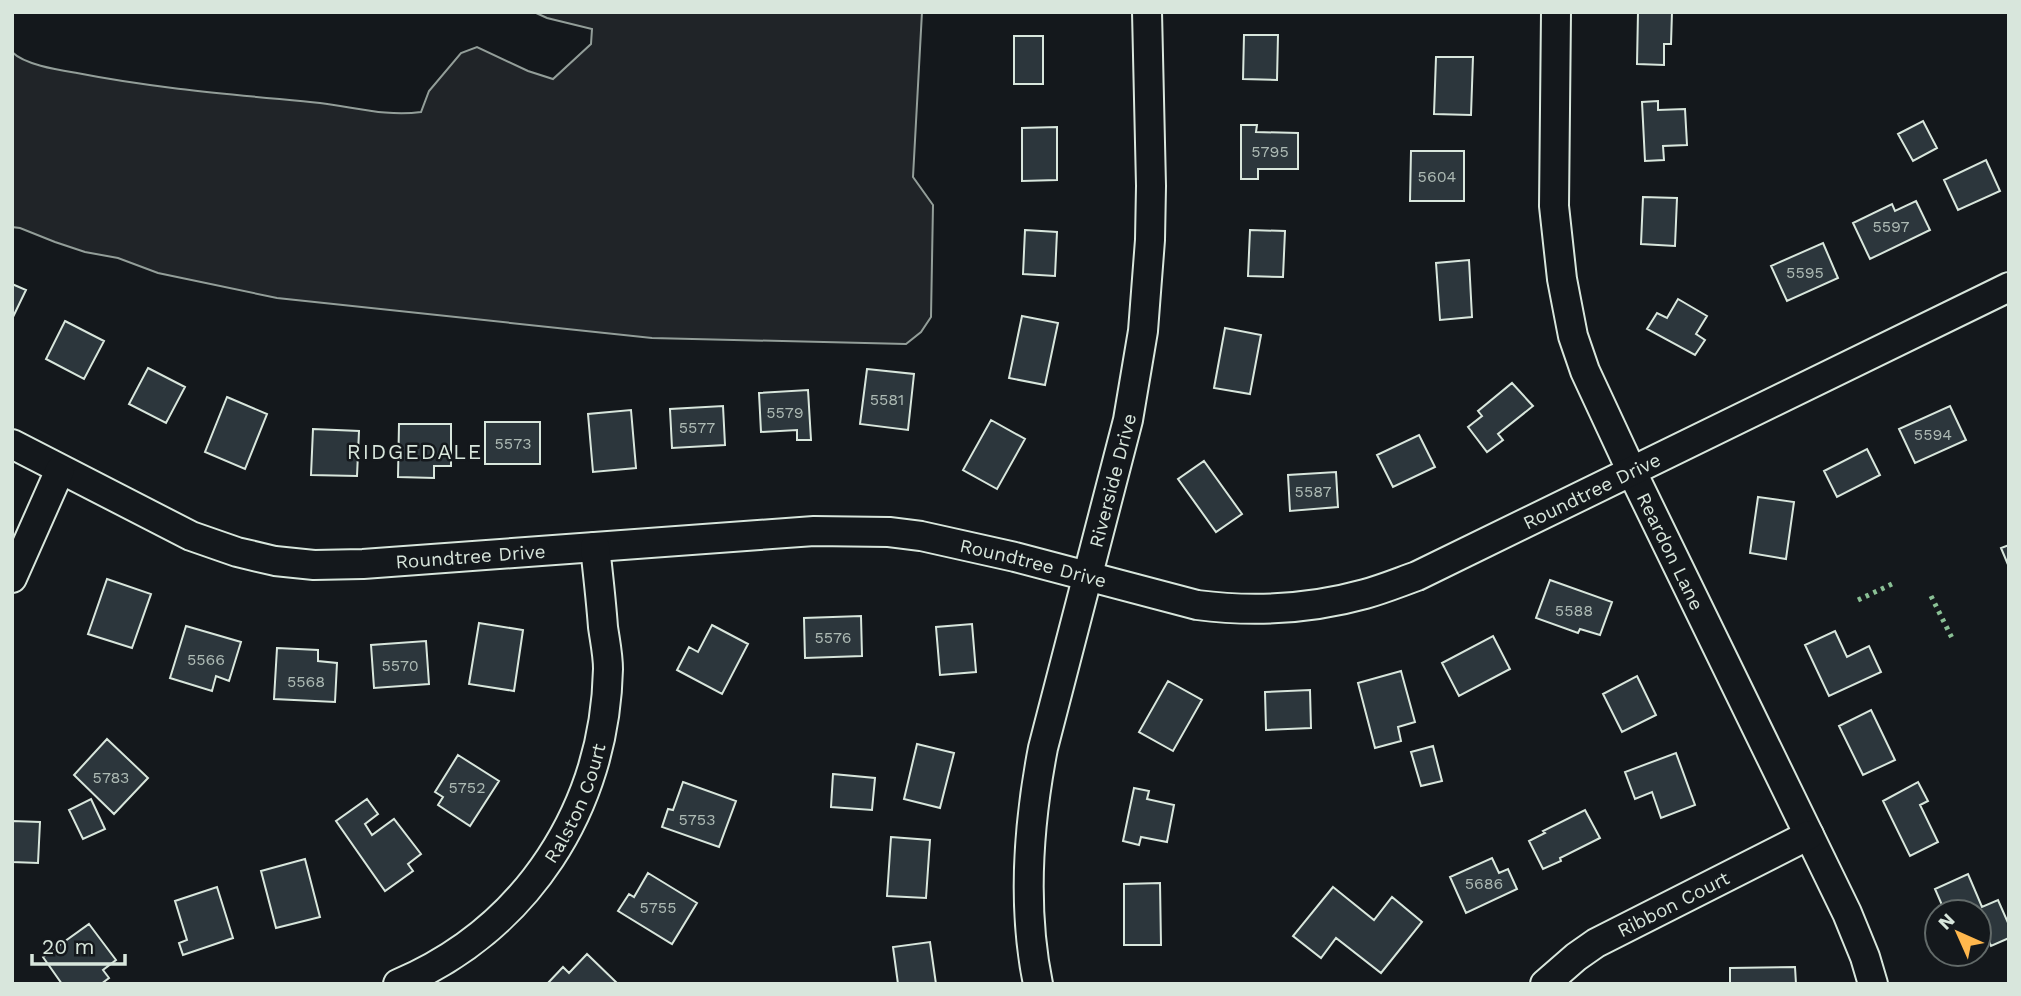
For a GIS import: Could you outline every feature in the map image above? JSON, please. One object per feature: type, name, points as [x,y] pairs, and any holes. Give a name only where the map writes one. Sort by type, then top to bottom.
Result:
[{"type":"street","name":"Riverside Drive","points":[[1038,984],[1029,902],[1029,850],[1035,786],[1128,420],[1143,331],[1150,240],[1147,12]]},
{"type":"street","name":"Reardon Lane","points":[[1556,12],[1555,206],[1562,279],[1573,336],[1585,371],[1632,472],[1847,913],[1873,984]]},
{"type":"street","name":"Roundtree Drive","points":[[12,444],[191,536],[237,552],[275,561],[314,565],[363,564],[814,531],[889,532],[958,544],[1196,605],[1227,609],[1309,605],[1364,594],[1417,576],[2009,287]]},
{"type":"street","points":[[12,578],[60,470]]},
{"type":"street","name":"Ralston Court","points":[[398,984],[457,952],[498,920],[550,861],[583,799],[595,763],[605,715],[608,666],[595,547]]},
{"type":"street","name":"Ribbon Court","points":[[1545,984],[1596,943],[1809,835]]},
{"type":"shaded area","points":[[534,12],[922,12],[913,177],[933,205],[931,317],[921,332],[906,344],[652,338],[277,298],[158,273],[118,258],[85,252],[12,227],[12,52],[43,66],[138,83],[408,113],[421,112],[429,91],[461,53],[477,47],[528,71],[553,79],[591,44],[592,29],[547,18]]},
{"type":"building","points":[[1638,12],[1672,12],[1671,44],[1664,44],[1664,65],[1637,64]]},
{"type":"building","points":[[1244,35],[1278,35],[1277,80],[1243,79]]},
{"type":"building","points":[[1014,36],[1043,36],[1043,84],[1014,84]]},
{"type":"building","points":[[1436,57],[1473,57],[1471,115],[1434,114]]},
{"type":"building","points":[[1658,101],[1658,110],[1685,109],[1687,145],[1663,146],[1664,160],[1645,161],[1642,102]]},
{"type":"building","points":[[1923,121],[1937,148],[1913,161],[1898,134]]},
{"type":"building","points":[[1241,125],[1257,125],[1256,132],[1298,133],[1298,169],[1258,169],[1258,179],[1241,179]]},
{"type":"building","points":[[1057,127],[1057,180],[1022,181],[1022,128]]},
{"type":"building","points":[[1411,151],[1464,151],[1464,201],[1410,201]]},
{"type":"building","points":[[1986,160],[2000,191],[1958,210],[1944,180]]},
{"type":"building","points":[[1643,197],[1677,198],[1675,246],[1641,244]]},
{"type":"building","points":[[1916,201],[1930,230],[1870,259],[1853,223],[1892,204],[1895,211]]},
{"type":"building","points":[[1025,230],[1057,232],[1055,276],[1023,274]]},
{"type":"building","points":[[1250,230],[1285,231],[1283,277],[1248,276]]},
{"type":"building","points":[[1823,243],[1838,278],[1787,301],[1771,266]]},
{"type":"building","points":[[1469,260],[1472,317],[1440,320],[1436,263]]},
{"type":"building","points":[[12,284],[26,290],[12,319]]},
{"type":"building","points":[[1678,299],[1707,316],[1696,334],[1705,340],[1695,355],[1647,329],[1657,313],[1667,318]]},
{"type":"building","points":[[1022,316],[1058,323],[1045,385],[1009,378]]},
{"type":"building","points":[[65,321],[104,341],[84,379],[46,359]]},
{"type":"building","points":[[1225,328],[1261,335],[1250,394],[1214,388]]},
{"type":"building","points":[[148,368],[185,387],[166,423],[129,404]]},
{"type":"building","points":[[867,369],[914,374],[908,430],[860,424]]},
{"type":"building","points":[[1512,383],[1533,406],[1498,434],[1503,440],[1487,452],[1468,427],[1482,416],[1478,411]]},
{"type":"building","points":[[808,390],[811,440],[797,440],[797,430],[761,432],[759,393]]},
{"type":"building","points":[[227,397],[267,414],[245,469],[205,452]]},
{"type":"building","points":[[723,406],[725,445],[672,448],[670,409]]},
{"type":"building","points":[[1950,406],[1966,440],[1915,463],[1899,429]]},
{"type":"building","points":[[631,410],[636,468],[593,472],[588,414]]},
{"type":"building","points":[[991,420],[1025,439],[997,489],[963,470]]},
{"type":"building","points":[[485,422],[540,422],[540,464],[485,464]]},
{"type":"building","points":[[399,424],[451,424],[451,466],[434,466],[434,478],[398,477]]},
{"type":"building","points":[[313,429],[359,431],[357,476],[311,475]]},
{"type":"building","points":[[1419,435],[1435,467],[1393,487],[1377,455]]},
{"type":"building","points":[[1867,449],[1880,475],[1837,497],[1824,471]]},
{"type":"building","points":[[1204,461],[1242,514],[1216,532],[1178,479]]},
{"type":"building","points":[[1336,472],[1338,507],[1290,511],[1288,475]]},
{"type":"building","points":[[1758,497],[1794,502],[1786,559],[1750,553]]},
{"type":"building","points":[[2009,545],[2009,567],[2001,548]]},
{"type":"building","points":[[107,579],[151,594],[132,648],[88,634]]},
{"type":"building","points":[[1550,580],[1612,602],[1600,635],[1580,629],[1578,633],[1536,618]]},
{"type":"building","points":[[861,616],[862,656],[805,658],[804,618]]},
{"type":"building","points":[[479,623],[523,630],[514,691],[469,684]]},
{"type":"building","points":[[972,624],[976,672],[940,675],[936,627]]},
{"type":"building","points":[[712,625],[748,644],[722,694],[677,670],[689,647],[698,652]]},
{"type":"building","points":[[186,626],[241,642],[229,681],[216,676],[212,691],[170,678]]},
{"type":"building","points":[[1835,631],[1847,657],[1869,646],[1881,672],[1829,696],[1805,645]]},
{"type":"building","points":[[1493,636],[1510,669],[1459,696],[1442,663]]},
{"type":"building","points":[[426,641],[429,684],[374,688],[371,645]]},
{"type":"building","points":[[277,648],[318,650],[318,661],[337,663],[335,702],[274,699]]},
{"type":"building","points":[[1401,671],[1415,722],[1398,727],[1401,741],[1375,748],[1358,683]]},
{"type":"building","points":[[1637,676],[1656,715],[1622,732],[1603,694]]},
{"type":"building","points":[[1168,681],[1202,700],[1173,751],[1139,732]]},
{"type":"building","points":[[1310,690],[1311,728],[1266,730],[1265,692]]},
{"type":"building","points":[[1871,710],[1895,760],[1863,775],[1839,726]]},
{"type":"building","points":[[107,739],[148,778],[114,814],[74,775]]},
{"type":"building","points":[[917,744],[954,753],[940,808],[904,799]]},
{"type":"building","points":[[1433,746],[1442,781],[1421,786],[1411,752]]},
{"type":"building","points":[[1676,753],[1695,805],[1661,818],[1652,792],[1635,799],[1625,772]]},
{"type":"building","points":[[458,755],[499,781],[470,826],[438,805],[443,797],[435,792]]},
{"type":"building","points":[[833,774],[875,778],[872,810],[831,807]]},
{"type":"building","points":[[683,782],[736,801],[719,847],[662,827],[668,809],[673,810]]},
{"type":"building","points":[[1918,782],[1928,801],[1920,805],[1938,842],[1910,856],[1883,801]]},
{"type":"building","points":[[1134,788],[1149,791],[1147,799],[1174,805],[1167,842],[1141,837],[1139,845],[1123,841]]},
{"type":"building","points":[[91,799],[105,829],[83,839],[69,810]]},
{"type":"building","points":[[367,799],[378,814],[365,824],[372,835],[394,819],[421,854],[408,864],[413,871],[385,891],[336,821]]},
{"type":"building","points":[[1585,810],[1600,838],[1543,869],[1529,841]]},
{"type":"building","points":[[12,821],[40,822],[38,863],[12,862]]},
{"type":"building","points":[[891,837],[930,840],[926,898],[887,896]]},
{"type":"building","points":[[1492,858],[1499,873],[1508,869],[1517,889],[1466,913],[1450,877]]},
{"type":"building","points":[[305,859],[320,917],[276,928],[261,871]]},
{"type":"building","points":[[648,873],[697,903],[672,944],[618,911],[629,894],[634,897]]},
{"type":"building","points":[[1968,874],[1978,898],[1939,898],[1935,889]]},
{"type":"building","points":[[1160,883],[1161,945],[1124,945],[1124,884]]},
{"type":"building","points":[[217,887],[233,938],[183,955],[179,943],[187,940],[175,901]]},
{"type":"building","points":[[1333,887],[1374,920],[1392,897],[1422,922],[1381,973],[1336,938],[1321,958],[1293,936]]},
{"type":"building","points":[[1998,900],[2009,925],[2009,938],[1993,945],[1993,902]]},
{"type":"building","points":[[89,924],[116,960],[103,970],[109,978],[101,984],[62,984],[43,957]]},
{"type":"building","points":[[930,942],[936,984],[898,984],[893,947]]},
{"type":"building","points":[[587,954],[618,984],[547,984],[563,967],[569,973]]},
{"type":"building","points":[[1795,967],[1796,984],[1730,984],[1730,968]]},
{"type":"hedge","points":[[1858,600],[1892,584]]},
{"type":"hedge","points":[[1931,596],[1953,640]]},
{"type":"district","name":"RIDGEDALE","points":[[415,451]]}]
